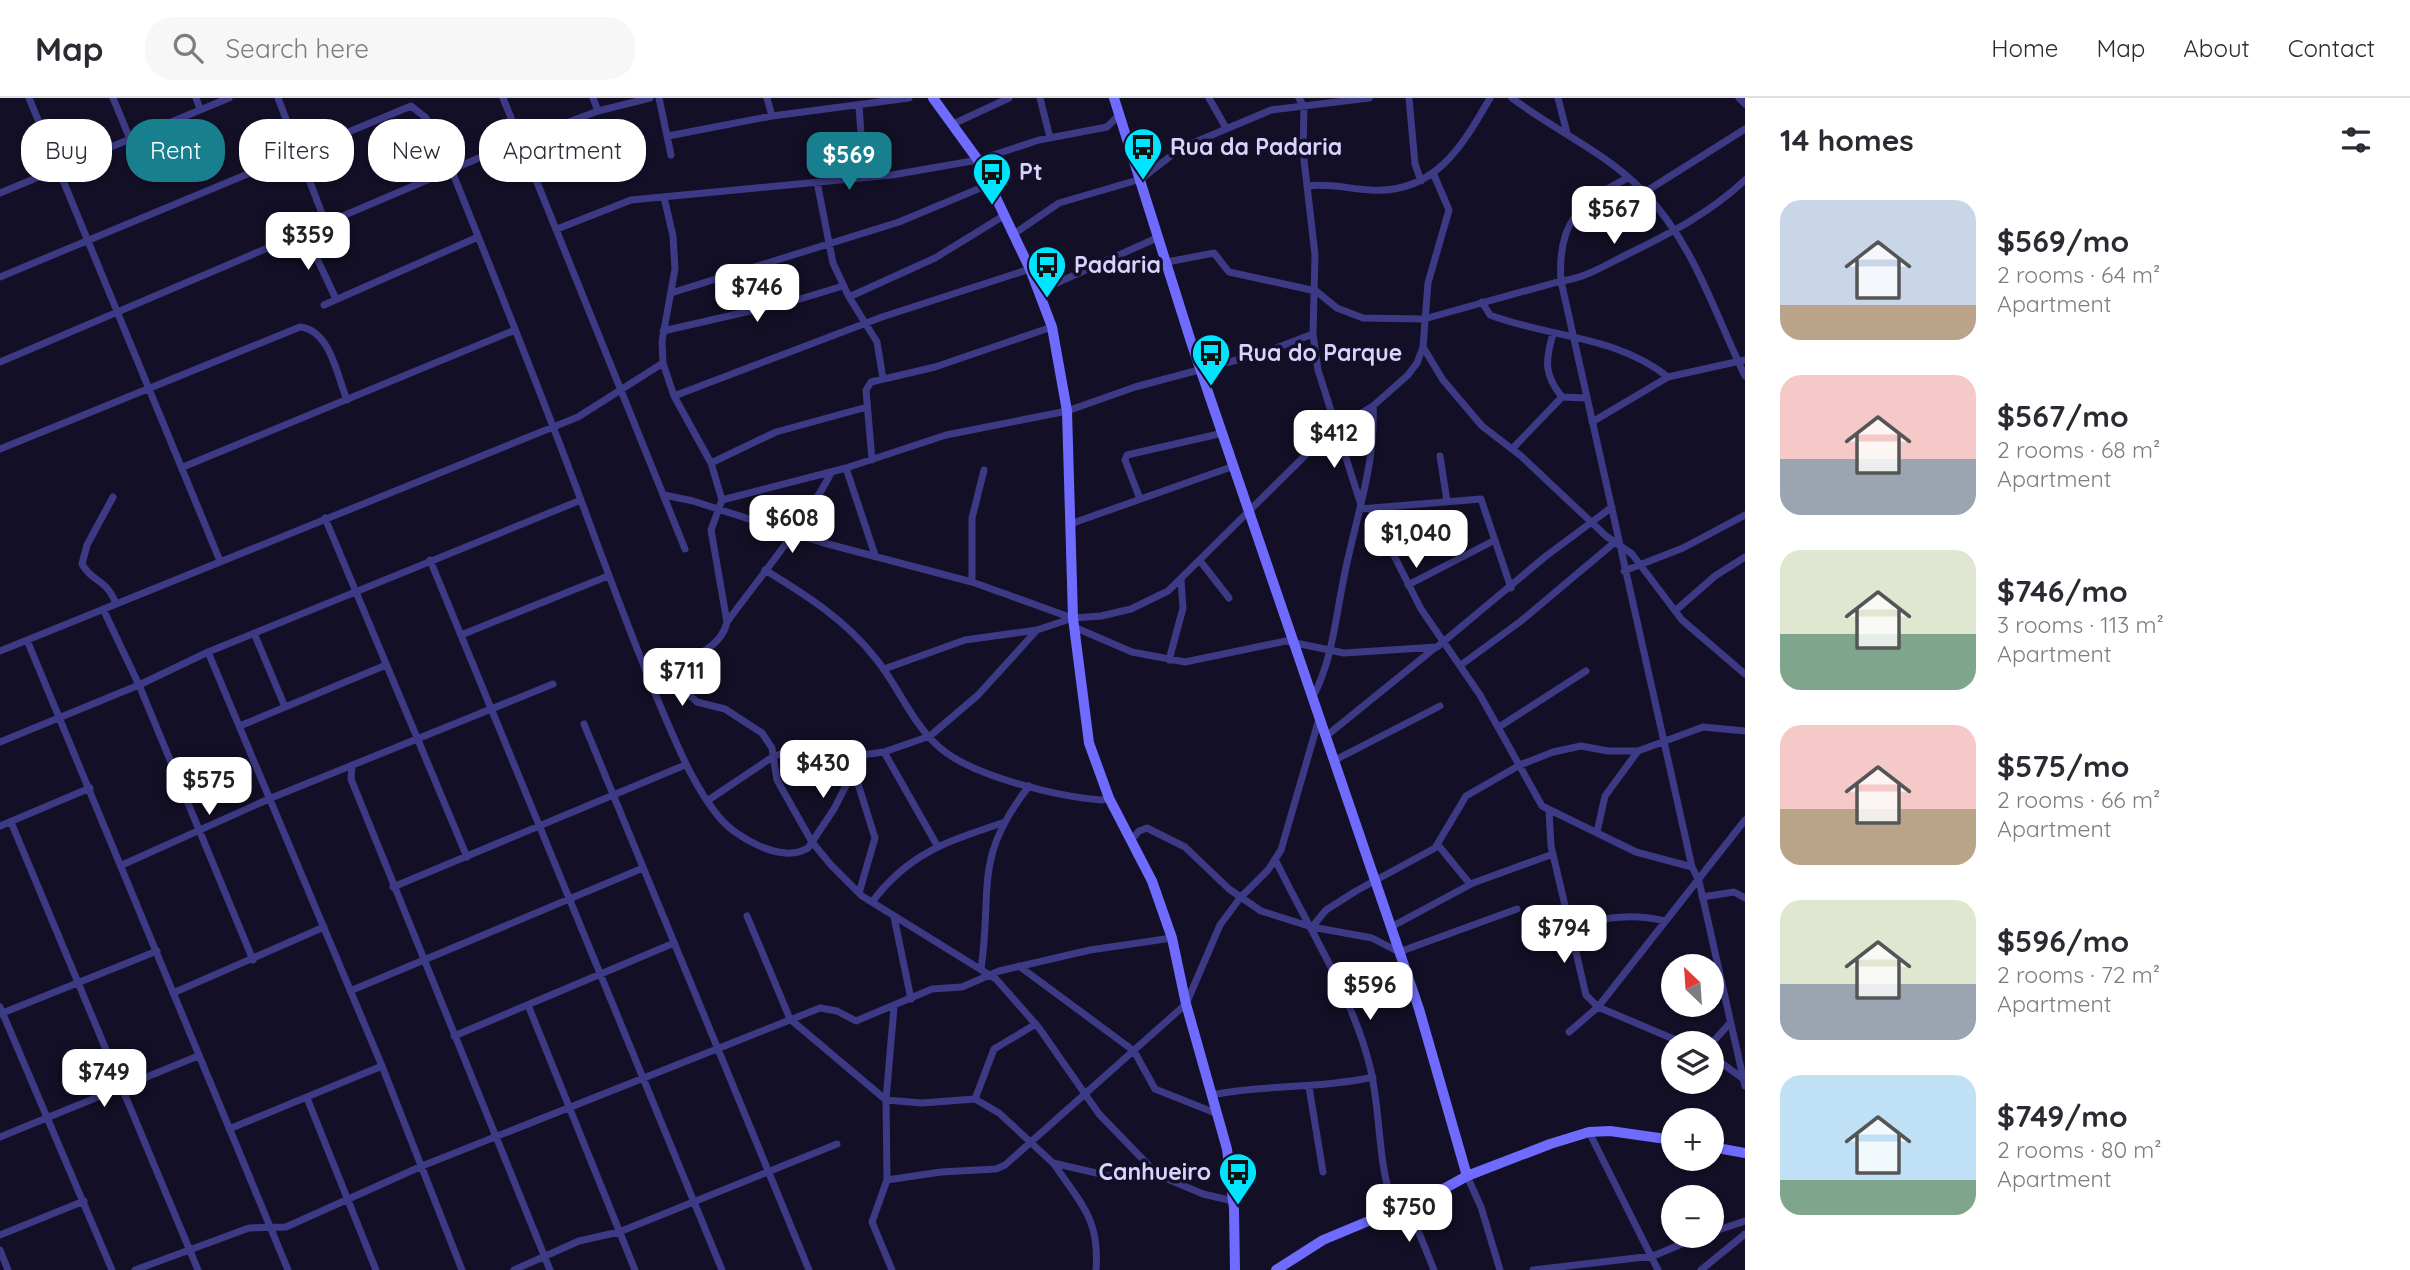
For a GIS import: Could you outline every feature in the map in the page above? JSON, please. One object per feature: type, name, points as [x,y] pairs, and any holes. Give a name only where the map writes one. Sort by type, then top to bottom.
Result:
[{"type":"street","points":[[29,98],[38,119]]},
{"type":"street","points":[[113,98],[126,129]]},
{"type":"street","points":[[195,98],[200,109]]},
{"type":"street","points":[[177,119],[229,98]]},
{"type":"street","points":[[278,98],[286,119]]},
{"type":"street","points":[[503,98],[512,119]]},
{"type":"street","points":[[593,98],[598,111]]},
{"type":"street","points":[[577,119],[650,98]]},
{"type":"street","points":[[659,98],[671,155]]},
{"type":"street","points":[[767,98],[772,116]]},
{"type":"street","points":[[839,98],[842,108]]},
{"type":"street","points":[[668,136],[772,116],[909,98]]},
{"type":"street","points":[[933,98],[978,160],[1030,269],[1052,327],[1067,411],[1073,523],[1074,622],[1090,743],[1108,798],[1152,881],[1172,938],[1186,1004],[1227,1149],[1233,1201],[1235,1270]]},
{"type":"street","points":[[953,124],[1009,98]]},
{"type":"street","points":[[1040,98],[1050,138]]},
{"type":"street","points":[[1114,98],[1202,371],[1419,1009],[1467,1176],[1481,1207],[1500,1270]]},
{"type":"street","points":[[1209,98],[1226,128]]},
{"type":"street","points":[[1299,98],[1304,107],[1303,151],[1315,255],[1313,334],[1318,370],[1360,507]]},
{"type":"street","points":[[1014,234],[1059,203],[1141,179],[1181,148],[1272,110],[1369,98]]},
{"type":"street","points":[[1409,98],[1415,163],[1420,181]]},
{"type":"street","points":[[1307,186],[1330,183],[1383,191],[1434,175],[1464,138],[1490,98]]},
{"type":"street","points":[[1512,98],[1567,134],[1644,192],[1675,232],[1709,291],[1741,361],[1745,376]]},
{"type":"street","points":[[1558,98],[1567,134]]},
{"type":"street","points":[[1739,98],[1745,104]]},
{"type":"street","points":[[379,119],[411,106],[426,119]]},
{"type":"street","points":[[859,106],[864,176]]},
{"type":"street","points":[[557,229],[620,202],[902,173],[978,160],[1050,138],[1107,127],[1119,115]]},
{"type":"street","points":[[1644,192],[1745,128]]},
{"type":"street","points":[[884,669],[965,640],[1037,630],[1130,608],[1168,591],[1181,580],[1335,427],[1373,406],[1408,375],[1423,347],[1428,283],[1449,210],[1434,175]]},
{"type":"street","points":[[0,277],[239,176]]},
{"type":"street","points":[[1628,178],[1585,202],[1568,225],[1561,257],[1561,281],[1612,507],[1617,542],[1692,867],[1699,881],[1744,1082]]},
{"type":"street","points":[[1563,292],[1580,279],[1675,232],[1710,210],[1745,180]]},
{"type":"street","points":[[0,193],[26,182]]},
{"type":"street","points":[[64,182],[116,315],[183,467],[220,561]]},
{"type":"street","points":[[310,182],[326,224]]},
{"type":"street","points":[[0,362],[424,182]]},
{"type":"street","points":[[457,182],[554,426],[647,676],[685,765],[707,801],[720,820],[752,842],[794,853],[801,852],[812,842],[853,770]]},
{"type":"street","points":[[538,182],[685,549]]},
{"type":"street","points":[[817,182],[829,244],[843,286],[877,342],[884,379]]},
{"type":"street","points":[[671,293],[899,222],[990,184]]},
{"type":"street","points":[[664,197],[673,236],[675,270],[663,331],[663,363],[674,396],[711,463],[722,500]]},
{"type":"street","points":[[849,297],[935,258],[1005,215]]},
{"type":"street","points":[[305,233],[336,299]]},
{"type":"street","points":[[324,305],[478,237]]},
{"type":"street","points":[[1039,291],[1158,237]]},
{"type":"street","points":[[1167,262],[1214,253],[1229,272],[1316,291],[1337,307],[1363,318],[1424,319],[1482,302],[1533,292],[1561,281],[1580,279]]},
{"type":"street","points":[[674,396],[866,323],[1030,269]]},
{"type":"street","points":[[663,331],[789,302],[843,286]]},
{"type":"street","points":[[1482,302],[1490,315],[1553,334],[1605,343],[1642,360],[1668,377]]},
{"type":"street","points":[[0,449],[300,327],[312,328],[322,336],[346,400]]},
{"type":"street","points":[[872,460],[867,385],[935,367],[1052,327]]},
{"type":"street","points":[[183,467],[515,330]]},
{"type":"street","points":[[727,622],[711,530],[716,509],[722,500],[831,473],[958,432],[1067,411],[1135,387],[1202,371],[1313,334]]},
{"type":"street","points":[[1553,334],[1545,370],[1562,397]]},
{"type":"street","points":[[1423,347],[1467,411],[1642,564],[1675,611],[1745,674]]},
{"type":"street","points":[[1592,422],[1668,377],[1741,361]]},
{"type":"street","points":[[0,650],[594,409],[621,388],[663,363]]},
{"type":"street","points":[[1512,449],[1528,435],[1547,409],[1562,397],[1587,398]]},
{"type":"street","points":[[1314,697],[1332,652],[1343,581],[1373,449],[1373,406]]},
{"type":"street","points":[[711,463],[776,432],[867,407]]},
{"type":"street","points":[[1140,499],[1125,460],[1127,455],[1223,433]]},
{"type":"street","points":[[1440,456],[1447,501]]},
{"type":"street","points":[[1073,523],[1234,466]]},
{"type":"street","points":[[846,468],[875,555]]},
{"type":"street","points":[[972,582],[972,518],[984,470]]},
{"type":"street","points":[[647,676],[718,642],[727,622],[792,533],[802,525],[831,473]]},
{"type":"street","points":[[664,495],[972,582],[1074,622],[1132,652],[1169,660],[1185,662],[1276,643],[1295,642],[1332,652],[1440,645]]},
{"type":"street","points":[[113,497],[87,545],[82,564],[86,571],[110,587],[116,604]]},
{"type":"street","points":[[1360,507],[1371,510],[1481,499],[1511,587]]},
{"type":"street","points":[[0,742],[139,685],[208,652],[354,591],[581,500]]},
{"type":"street","points":[[1325,737],[1612,507]]},
{"type":"street","points":[[1371,510],[1440,645],[1461,664],[1499,727],[1536,798],[1549,811],[1648,857],[1692,867]]},
{"type":"street","points":[[1624,571],[1683,548],[1745,515]]},
{"type":"street","points":[[325,518],[467,857]]},
{"type":"street","points":[[1408,585],[1495,540]]},
{"type":"street","points":[[1461,664],[1521,621],[1617,542]]},
{"type":"street","points":[[1675,611],[1715,576],[1745,557]]},
{"type":"street","points":[[430,560],[722,1270]]},
{"type":"street","points":[[1201,562],[1229,598]]},
{"type":"street","points":[[765,570],[836,616],[884,669],[930,736],[954,758],[1029,786],[1083,799],[1108,798]]},
{"type":"street","points":[[461,635],[608,576]]},
{"type":"street","points":[[1169,660],[1183,608],[1181,580]]},
{"type":"street","points":[[103,609],[139,685],[253,960]]},
{"type":"street","points":[[707,801],[774,756],[791,751],[849,755],[884,751],[930,736],[978,695],[1037,630]]},
{"type":"street","points":[[254,633],[285,707]]},
{"type":"street","points":[[27,640],[288,1270]]},
{"type":"street","points":[[208,652],[242,725],[382,1066],[462,1270]]},
{"type":"street","points":[[242,725],[386,665]]},
{"type":"street","points":[[661,669],[697,702],[725,709],[762,733],[772,748],[777,780],[812,842],[859,893],[989,974],[1036,1024],[1084,1095],[1117,1135],[1158,1175],[1203,1194],[1233,1201]]},
{"type":"street","points":[[1499,727],[1586,671]]},
{"type":"street","points":[[122,865],[271,798],[553,684]]},
{"type":"street","points":[[1333,761],[1440,706]]},
{"type":"street","points":[[887,1180],[941,1172],[996,1169],[1031,1143],[1134,1051],[1156,1027],[1186,1004],[1220,925],[1275,859],[1283,841],[1319,719]]},
{"type":"street","points":[[584,724],[809,1270]]},
{"type":"street","points":[[1310,926],[1326,911],[1438,845],[1472,790],[1520,765],[1553,752],[1581,746],[1608,751],[1638,751],[1703,726],[1745,730]]},
{"type":"street","points":[[884,751],[938,847]]},
{"type":"street","points":[[1597,832],[1605,796],[1638,751]]},
{"type":"street","points":[[849,755],[875,838],[859,893]]},
{"type":"street","points":[[352,765],[351,779],[393,887],[550,1270]]},
{"type":"street","points":[[393,887],[540,828],[685,765]]},
{"type":"street","points":[[339,770],[351,779]]},
{"type":"street","points":[[981,969],[986,876],[1002,823],[1029,786]]},
{"type":"street","points":[[0,826],[90,788]]},
{"type":"street","points":[[1549,811],[1553,854],[1583,989],[1598,1007],[1661,1034]]},
{"type":"street","points":[[1569,1032],[1598,1007],[1745,820]]},
{"type":"street","points":[[11,822],[198,1270]]},
{"type":"street","points":[[872,902],[897,871],[938,847],[1002,823]]},
{"type":"street","points":[[1131,840],[1143,828],[1157,832],[1185,847],[1240,898],[1261,911],[1310,926],[1372,938],[1399,952],[1517,909]]},
{"type":"street","points":[[1438,845],[1470,884]]},
{"type":"street","points":[[1391,927],[1470,884],[1553,854]]},
{"type":"street","points":[[1275,859],[1361,1035],[1373,1077],[1384,1173],[1395,1210]]},
{"type":"street","points":[[350,991],[570,901],[643,868]]},
{"type":"street","points":[[1702,897],[1734,892],[1745,898]]},
{"type":"street","points":[[1539,940],[1570,926],[1618,915],[1665,921]]},
{"type":"street","points":[[747,916],[790,1019],[886,1100],[922,1103],[975,1099],[999,1113],[1053,1163],[1092,1220],[1097,1242],[1096,1270]]},
{"type":"street","points":[[894,917],[911,999]]},
{"type":"street","points":[[173,993],[324,927]]},
{"type":"street","points":[[135,1270],[188,1248],[249,1228],[286,1227],[422,1166],[497,1139],[790,1019],[829,1008],[856,1021],[932,989],[962,987],[989,974],[1019,966],[1090,950],[1172,938]]},
{"type":"street","points":[[454,1036],[674,943]]},
{"type":"street","points":[[112,1270],[1,1011],[80,983],[157,951]]},
{"type":"street","points":[[1019,966],[1134,1051],[1155,1089],[1218,1114]]},
{"type":"street","points":[[528,1005],[635,1270]]},
{"type":"street","points":[[892,1270],[872,1222],[887,1180],[886,1100],[894,1007]]},
{"type":"street","points":[[975,1099],[994,1049],[1036,1024]]},
{"type":"street","points":[[1723,1031],[1729,1024]]},
{"type":"street","points":[[0,1138],[198,1056]]},
{"type":"street","points":[[229,1129],[382,1066]]},
{"type":"street","points":[[1724,1066],[1744,1082]]},
{"type":"street","points":[[1211,1095],[1260,1086],[1309,1087],[1373,1077]]},
{"type":"street","points":[[1309,1087],[1323,1172]]},
{"type":"street","points":[[307,1098],[376,1270]]},
{"type":"street","points":[[1589,1132],[1658,1270]]},
{"type":"street","points":[[1276,1270],[1323,1240],[1395,1210],[1409,1208],[1467,1176],[1589,1132],[1641,1134],[1661,1138]]},
{"type":"street","points":[[514,1270],[579,1241],[619,1232],[837,1144]]},
{"type":"street","points":[[1724,1149],[1745,1153]]},
{"type":"street","points":[[1053,1163],[1118,1178],[1158,1175]]},
{"type":"street","points":[[0,1235],[84,1201]]},
{"type":"street","points":[[1409,1208],[1434,1270]]},
{"type":"street","points":[[1724,1228],[1745,1221]]},
{"type":"street","points":[[1701,1270],[1745,1234]]},
{"type":"street","points":[[1533,1270],[1653,1256],[1672,1248]]},
{"type":"street","points":[[0,1250],[8,1270]]},
{"type":"place","name":"Rua da Padaria","points":[[1143,181]]},
{"type":"place","name":"Pt","points":[[992,206]]},
{"type":"place","name":"Padaria","points":[[1047,299]]},
{"type":"place","name":"Rua do Parque","points":[[1211,387]]},
{"type":"place","name":"Canhueiro","points":[[1238,1206]]}]
